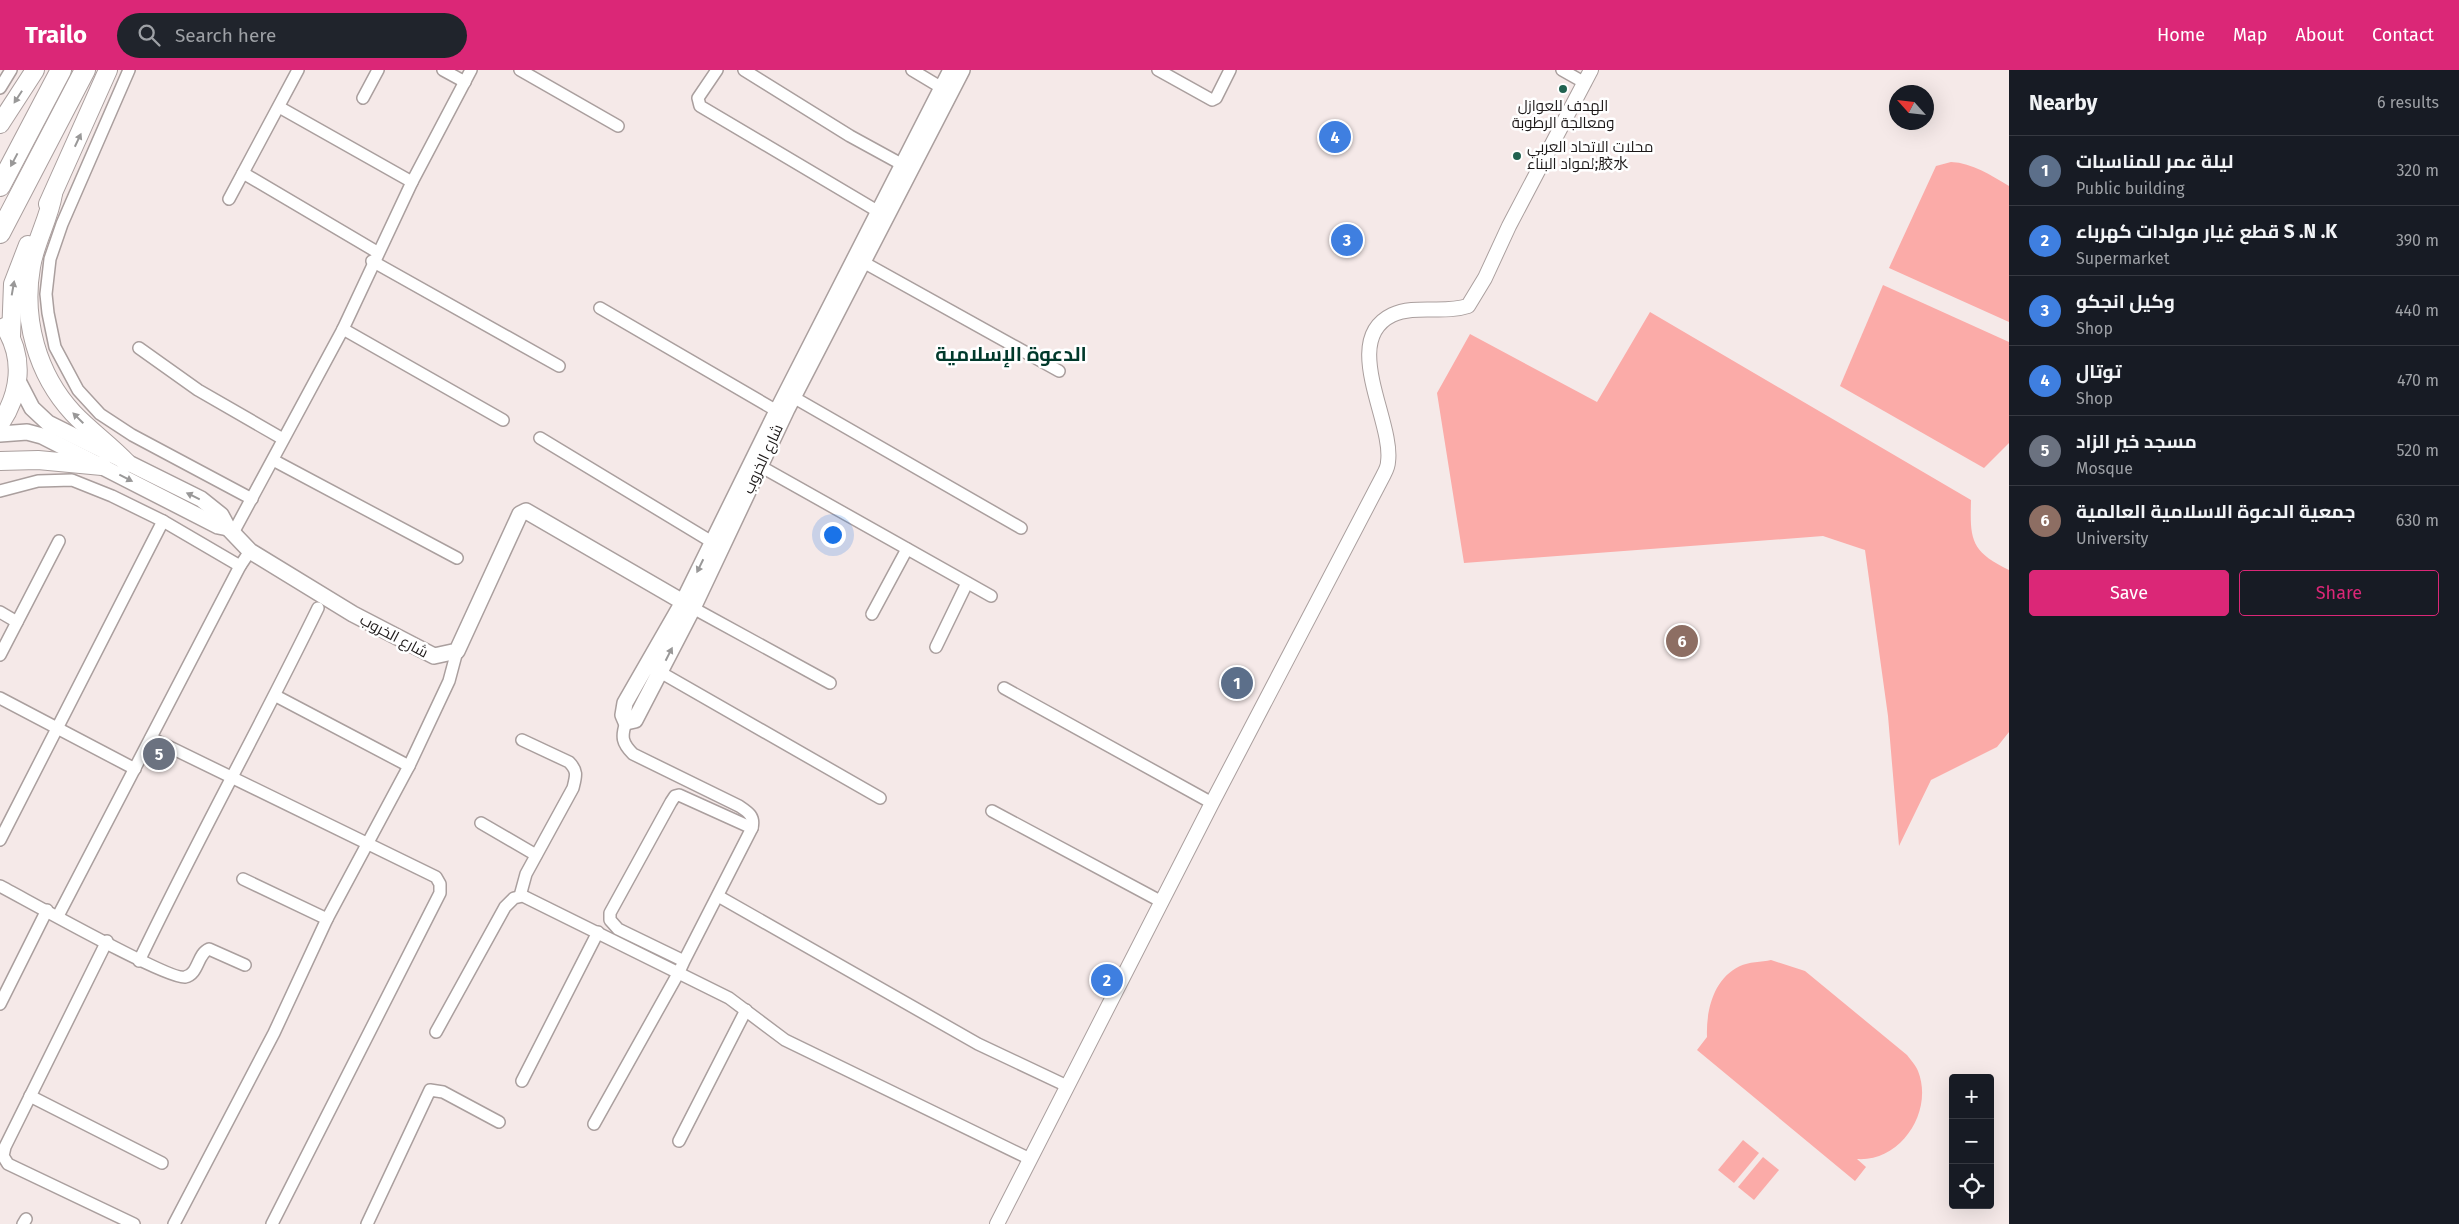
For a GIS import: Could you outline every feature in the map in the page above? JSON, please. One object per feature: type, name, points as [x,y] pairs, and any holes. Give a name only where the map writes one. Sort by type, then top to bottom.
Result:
[{"type":"highway","points":[[0,186],[62,70]]},
{"type":"highway","points":[[0,234],[84,70]]},
{"type":"main road","points":[[0,124],[35,70]]},
{"type":"main road","points":[[0,424],[9,411],[18,381],[17,358],[11,336],[11,301],[16,273],[108,70]]},
{"type":"main road","name":"شارع الخروب","points":[[951,70],[903,165],[883,214],[863,262],[793,397],[760,466],[688,605],[625,702],[623,715],[626,722],[635,720],[639,715],[660,672],[688,605],[712,542],[777,410],[883,214],[962,70]]},
{"type":"main road","points":[[53,194],[35,249],[29,280],[28,309],[35,344],[48,377],[64,402],[127,463]]},
{"type":"main road","points":[[0,321],[11,336]]},
{"type":"main road","name":"شارع الخروب","points":[[18,381],[28,403],[41,418],[209,504],[221,515],[231,531],[250,551],[353,614],[410,645],[434,656],[457,651]]},
{"type":"main road","name":"شارع الخروب","points":[[0,434],[27,432],[42,436],[231,531]]},
{"type":"main road","points":[[0,461],[38,460],[102,466]]},
{"type":"main road","points":[[457,651],[520,514],[526,511],[688,605]]},
{"type":"street","points":[[0,88],[11,70]]},
{"type":"street","points":[[129,70],[62,224],[50,259],[46,294],[51,332],[58,354],[69,376],[89,404],[100,414],[132,435],[252,499]]},
{"type":"street","points":[[229,199],[298,70]]},
{"type":"street","points":[[362,98],[378,70]]},
{"type":"street","points":[[443,70],[465,82]]},
{"type":"street","points":[[231,531],[252,499],[343,329],[375,257],[412,182],[471,70]]},
{"type":"street","points":[[520,70],[618,126]]},
{"type":"street","points":[[716,70],[698,98],[700,106],[883,214]]},
{"type":"street","points":[[744,70],[850,136],[903,165]]},
{"type":"street","points":[[912,70],[942,88]]},
{"type":"street","points":[[1158,70],[1212,100],[1216,98],[1230,70]]},
{"type":"street","points":[[1562,70],[1585,83]]},
{"type":"street","points":[[997,1224],[1212,803],[1376,492],[1388,462],[1388,446],[1376,398],[1370,355],[1370,344],[1378,326],[1394,314],[1468,306],[1493,263],[1509,226],[1591,70]]},
{"type":"street","points":[[279,106],[412,182]]},
{"type":"street","points":[[243,173],[375,257],[559,366]]},
{"type":"street","points":[[863,262],[1060,371]]},
{"type":"street","points":[[600,308],[777,410]]},
{"type":"street","points":[[343,329],[503,420]]},
{"type":"street","points":[[139,348],[198,390],[283,439]]},
{"type":"street","points":[[793,397],[1021,528]]},
{"type":"street","points":[[540,438],[712,542]]},
{"type":"street","points":[[272,460],[457,558]]},
{"type":"street","points":[[760,466],[990,596]]},
{"type":"street","points":[[0,491],[38,481],[72,480],[112,496],[163,522],[240,566]]},
{"type":"street","points":[[0,840],[163,522]]},
{"type":"street","points":[[0,655],[59,541]]},
{"type":"street","points":[[872,614],[906,550]]},
{"type":"street","points":[[58,916],[240,566],[250,551]]},
{"type":"street","points":[[936,646],[967,583]]},
{"type":"street","points":[[688,605],[830,683]]},
{"type":"street","points":[[139,960],[231,775],[276,696],[318,608]]},
{"type":"street","points":[[0,612],[17,622]]},
{"type":"street","points":[[174,1224],[274,1033],[327,919],[408,766],[449,682],[457,651]]},
{"type":"street","points":[[660,672],[880,798]]},
{"type":"street","points":[[1004,688],[1212,803]]},
{"type":"street","points":[[276,696],[408,766]]},
{"type":"street","points":[[0,698],[135,769]]},
{"type":"street","points":[[594,1124],[684,961],[754,822],[750,814],[739,806],[633,754],[624,746],[622,737],[626,722]]},
{"type":"street","points":[[152,738],[368,842],[436,877],[440,884],[440,893],[272,1224]]},
{"type":"street","points":[[520,896],[526,874],[573,788],[576,774],[568,762],[522,740]]},
{"type":"street","points":[[684,961],[618,929],[610,920],[610,913],[675,796],[679,794],[752,828]]},
{"type":"street","points":[[992,811],[1162,902]]},
{"type":"street","points":[[481,824],[536,855]]},
{"type":"street","points":[[243,879],[327,919]]},
{"type":"street","points":[[0,886],[139,960],[180,978],[193,973],[204,952],[209,949],[245,965]]},
{"type":"street","points":[[718,896],[978,1044],[1067,1086]]},
{"type":"street","points":[[436,1032],[505,907],[514,898],[526,897],[729,998],[774,1034],[785,1040],[1030,1159]]},
{"type":"street","points":[[0,1004],[47,910]]},
{"type":"street","points":[[522,1082],[598,932]]},
{"type":"street","points":[[106,941],[4,1147],[3,1156],[4,1162],[134,1224]]},
{"type":"street","points":[[679,1141],[746,1010]]},
{"type":"street","points":[[367,1224],[430,1090],[443,1092],[499,1122]]},
{"type":"street","points":[[30,1096],[162,1163]]},
{"type":"shaded area","points":[[1951,162],[1974,167],[2009,186],[2009,322],[1889,268],[1936,166]]},
{"type":"shaded area","points":[[1883,285],[2009,342],[2009,443],[1984,468],[1840,386]]},
{"type":"shaded area","points":[[1650,312],[1971,500],[1971,525],[1975,542],[1986,557],[2009,570],[2009,732],[1997,747],[1931,780],[1899,846],[1888,716],[1865,550],[1823,536],[1464,563],[1437,393],[1470,334],[1597,402]]},
{"type":"shaded area","points":[[1771,960],[1805,971],[1907,1055],[1918,1071],[1922,1086],[1921,1102],[1917,1117],[1910,1131],[1900,1143],[1887,1152],[1873,1158],[1857,1159],[1866,1167],[1855,1181],[1697,1050],[1707,1037],[1710,1007],[1717,987],[1723,979],[1740,966]]},
{"type":"shaded area","points":[[1743,1140],[1759,1153],[1734,1183],[1718,1170]]},
{"type":"shaded area","points":[[1763,1157],[1779,1170],[1754,1200],[1738,1187]]},
{"type":"place","name":"الهدف للعوازل ومعالجة الرطوبة","points":[[1563,89]]},
{"type":"place","name":"توتال","points":[[1335,137]]},
{"type":"place","name":"محلات الاتحاد العربي لمواد البناء;胶水","points":[[1517,156]]},
{"type":"place","name":"وكيل انجكو","points":[[1347,240]]},
{"type":"place","name":"جمعية الدعوة الاسلامية العالمية","points":[[1682,641]]},
{"type":"place","name":"ليلة عمر للمناسبات","points":[[1237,683]]},
{"type":"place","name":"مسجد خير الزاد","points":[[159,754]]},
{"type":"place","name":"قطع غيار مولدات كهرباء S .N .K","points":[[1107,980]]},
{"type":"district","name":"الدعوة الإسلامية","points":[[1011,354]]}]
